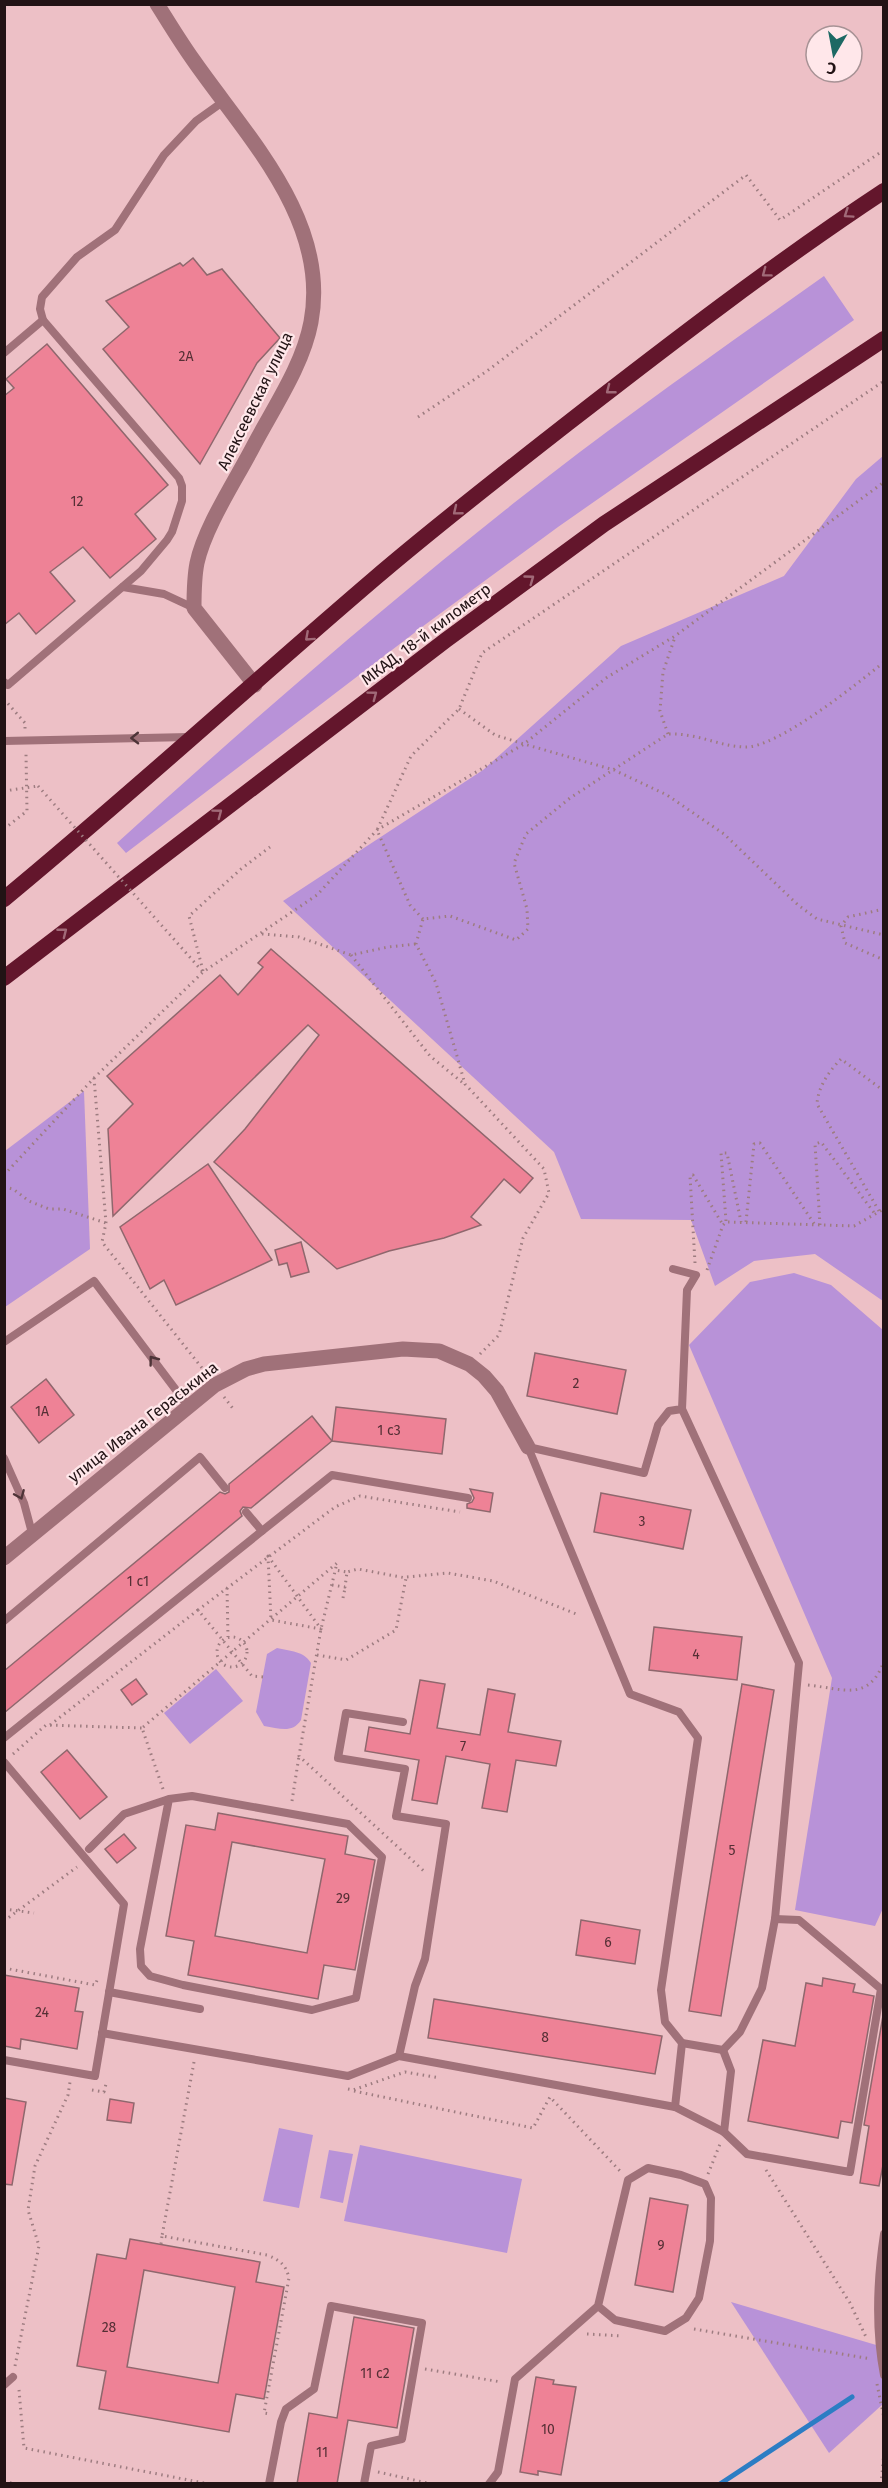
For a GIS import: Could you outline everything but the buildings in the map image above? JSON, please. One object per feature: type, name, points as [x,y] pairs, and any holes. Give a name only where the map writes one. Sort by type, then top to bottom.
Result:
[{"type":"highway","points":[[4,899],[255,685],[375,578],[506,472],[624,379],[813,238],[884,190]]},
{"type":"highway","name":"МКАД, 18-й километр","points":[[4,978],[436,647],[604,524],[884,339]]},
{"type":"street","name":"Алексеевская улица","points":[[157,4],[194,61],[265,159],[295,214],[309,257],[313,280],[314,301],[311,323],[299,357],[201,550],[195,575],[194,608]]},
{"type":"street","points":[[194,608],[255,685]]},
{"type":"street","name":"улица Ивана Гераськина","points":[[4,1558],[215,1385],[246,1369],[264,1364],[403,1348],[440,1351],[469,1364],[496,1390],[528,1447]]},
{"type":"lane","points":[[4,682],[8,685],[141,572],[172,532],[182,501],[182,486],[179,478],[43,320],[40,309],[42,297],[76,257],[115,230],[164,155],[196,121],[224,101]]},
{"type":"lane","points":[[4,353],[43,320]]},
{"type":"lane","points":[[123,587],[164,594],[194,608]]},
{"type":"lane","points":[[4,741],[194,737]]},
{"type":"lane","points":[[673,1269],[696,1275],[687,1290],[682,1409],[799,1663],[775,1919],[762,1988],[740,2032],[723,2049]]},
{"type":"lane","points":[[4,1342],[94,1281],[188,1406]]},
{"type":"lane","points":[[528,1447],[644,1473],[658,1425],[669,1411],[682,1409]]},
{"type":"lane","points":[[528,1447],[630,1694],[679,1712],[698,1738],[661,1990],[665,2022],[682,2043],[723,2049]]},
{"type":"lane","points":[[4,1621],[200,1457],[225,1488]]},
{"type":"lane","points":[[4,1458],[24,1503],[32,1533]]},
{"type":"lane","points":[[4,1738],[332,1475],[468,1498]]},
{"type":"lane","points":[[246,1512],[262,1531]]},
{"type":"lane","points":[[399,2056],[415,1986],[425,1959],[446,1824],[396,1816],[405,1769],[338,1758],[346,1713],[403,1722]]},
{"type":"lane","points":[[4,1762],[124,1904],[95,2076],[4,2060]]},
{"type":"lane","points":[[89,1849],[124,1814],[169,1799],[192,1796],[348,1824],[382,1857],[356,1998],[312,2010],[183,1985],[150,1976],[141,1966],[140,1948],[169,1799]]},
{"type":"lane","points":[[102,2033],[348,2076],[399,2056],[675,2107],[724,2132],[747,2154],[850,2172],[881,1989],[799,1920],[775,1919]]},
{"type":"lane","points":[[109,1992],[200,2009]]},
{"type":"lane","points":[[675,2107],[682,2043]]},
{"type":"lane","points":[[723,2049],[731,2071],[724,2132]]},
{"type":"lane","points":[[489,2484],[498,2472],[515,2379],[598,2306],[628,2180],[648,2168],[681,2175],[705,2184],[711,2198],[710,2241],[699,2298],[686,2318],[665,2331],[615,2320],[598,2306]]},
{"type":"lane","points":[[884,2234],[877,2278],[878,2345],[884,2375]]},
{"type":"lane","points":[[269,2484],[281,2422],[286,2409],[314,2389],[331,2306],[422,2323],[402,2439],[371,2446],[364,2484]]},
{"type":"lane","points":[[4,2385],[13,2378]]},
{"type":"path","points":[[418,417],[487,371],[746,175],[780,220],[884,150]]},
{"type":"path","points":[[4,1175],[94,1078],[203,972],[317,895],[376,830],[411,756],[459,709],[482,653],[884,381]]},
{"type":"path","points":[[376,830],[524,744],[606,678],[675,636],[884,482]]},
{"type":"path","points":[[668,734],[660,711],[663,672],[675,636]]},
{"type":"path","points":[[423,919],[450,916],[516,940],[528,929],[526,909],[514,863],[526,834],[570,798],[668,734],[687,733],[744,747],[761,746],[788,731],[884,662]]},
{"type":"path","points":[[4,699],[25,723]]},
{"type":"path","points":[[459,709],[495,735],[614,770],[667,795],[724,834],[817,919],[884,935]]},
{"type":"path","points":[[4,829],[27,811],[26,740]]},
{"type":"path","points":[[4,791],[38,786],[203,972]]},
{"type":"path","points":[[376,830],[410,904],[423,919]]},
{"type":"path","points":[[203,972],[189,916],[241,869],[270,847]]},
{"type":"path","points":[[841,926],[848,917],[884,909]]},
{"type":"path","points":[[423,919],[416,944],[436,983],[465,1084]]},
{"type":"path","points":[[841,926],[845,943],[884,960]]},
{"type":"path","points":[[260,933],[299,937],[351,955],[416,944]]},
{"type":"path","points":[[351,955],[430,1056],[465,1084],[544,1169],[549,1193],[523,1238],[499,1335],[469,1364]]},
{"type":"path","points":[[725,1224],[746,1222],[854,1226],[881,1211],[817,1104],[818,1094],[832,1068],[841,1059],[884,1091]]},
{"type":"path","points":[[94,1078],[106,1223],[102,1242],[234,1410]]},
{"type":"path","points":[[820,1225],[815,1144],[821,1142],[875,1214]]},
{"type":"path","points":[[746,1222],[754,1144],[759,1143],[815,1225]]},
{"type":"path","points":[[705,1274],[725,1224],[721,1153],[727,1153],[741,1222]]},
{"type":"path","points":[[696,1275],[690,1176],[693,1175],[725,1224]]},
{"type":"path","points":[[4,1187],[13,1189],[29,1201],[50,1209],[63,1209],[106,1223]]},
{"type":"path","points":[[50,1725],[335,1507],[360,1496],[460,1512]]},
{"type":"path","points":[[268,1556],[321,1629],[270,1620]]},
{"type":"path","points":[[268,1556],[270,1620]]},
{"type":"path","points":[[335,1570],[347,1572],[358,1569],[405,1578],[448,1574],[493,1581],[579,1615]]},
{"type":"path","points":[[343,1598],[347,1572]]},
{"type":"path","points":[[11,1756],[46,1725],[141,1728],[321,1578]]},
{"type":"path","points":[[317,1655],[345,1659],[396,1630],[405,1578]]},
{"type":"path","points":[[332,1585],[345,1587]]},
{"type":"path","points":[[227,1588],[228,1638]]},
{"type":"path","points":[[198,1610],[252,1676],[263,1677]]},
{"type":"path","points":[[242,1664],[231,1667],[221,1662],[217,1651],[223,1641],[228,1638],[233,1637],[244,1642]]},
{"type":"path","points":[[242,1664],[247,1653],[244,1642]]},
{"type":"path","points":[[798,1684],[851,1690],[868,1686],[878,1675],[884,1661]]},
{"type":"path","points":[[141,1728],[169,1799]]},
{"type":"path","points":[[290,1814],[299,1756]]},
{"type":"path","points":[[4,1921],[78,1866],[85,1874]]},
{"type":"path","points":[[4,1909],[34,1913]]},
{"type":"path","points":[[4,1968],[95,1985],[100,1973]]},
{"type":"path","points":[[161,2244],[194,2062]]},
{"type":"path","points":[[72,2072],[68,2096],[35,2166],[28,2210],[39,2246],[13,2378],[20,2393],[24,2448],[209,2484]]},
{"type":"path","points":[[353,2090],[532,2128],[550,2097],[628,2180]]},
{"type":"path","points":[[705,2184],[724,2132]]},
{"type":"path","points":[[757,2155],[850,2302],[870,2347]]},
{"type":"path","points":[[162,2236],[267,2254],[278,2259],[286,2267],[289,2278],[264,2413],[272,2415]]},
{"type":"path","points":[[686,2318],[689,2328],[873,2360],[871,2353]]},
{"type":"path","points":[[577,2333],[632,2337]]},
{"type":"path","points":[[414,2368],[499,2382]]},
{"type":"path","points":[[877,2383],[884,2418]]},
{"type":"path","points":[[881,2484],[884,2452]]},
{"type":"path","points":[[366,2470],[432,2484]]},
{"type":"path","points":[[4,2482],[20,2484]]},
{"type":"shaded area","points":[[824,276],[854,320],[558,527],[426,624],[126,853],[117,843],[315,668],[467,540],[594,442]]},
{"type":"shaded area","points":[[883,456],[883,1301],[815,1254],[754,1261],[715,1286],[691,1220],[581,1219],[554,1152],[283,901],[483,770],[621,646],[784,576],[856,479]]},
{"type":"shaded area","points":[[84,1091],[90,1249],[5,1307],[5,1151]]},
{"type":"shaded area","points":[[794,1273],[831,1285],[883,1330],[884,1906],[875,1926],[795,1910],[832,1678],[689,1345],[750,1282]]},
{"type":"shaded area","points":[[277,1648],[301,1654],[311,1663],[301,1720],[289,1729],[264,1726],[256,1712],[267,1654]]},
{"type":"shaded area","points":[[216,1669],[243,1701],[190,1744],[164,1713]]},
{"type":"shaded area","points":[[279,2128],[313,2135],[299,2208],[263,2201]]},
{"type":"shaded area","points":[[360,2145],[522,2179],[507,2253],[344,2221]]},
{"type":"shaded area","points":[[329,2150],[353,2154],[343,2203],[320,2198]]},
{"type":"shaded area","points":[[731,2302],[883,2347],[883,2404],[829,2453]]},
{"type":"waterway","points":[[720,2484],[852,2397]]}]
